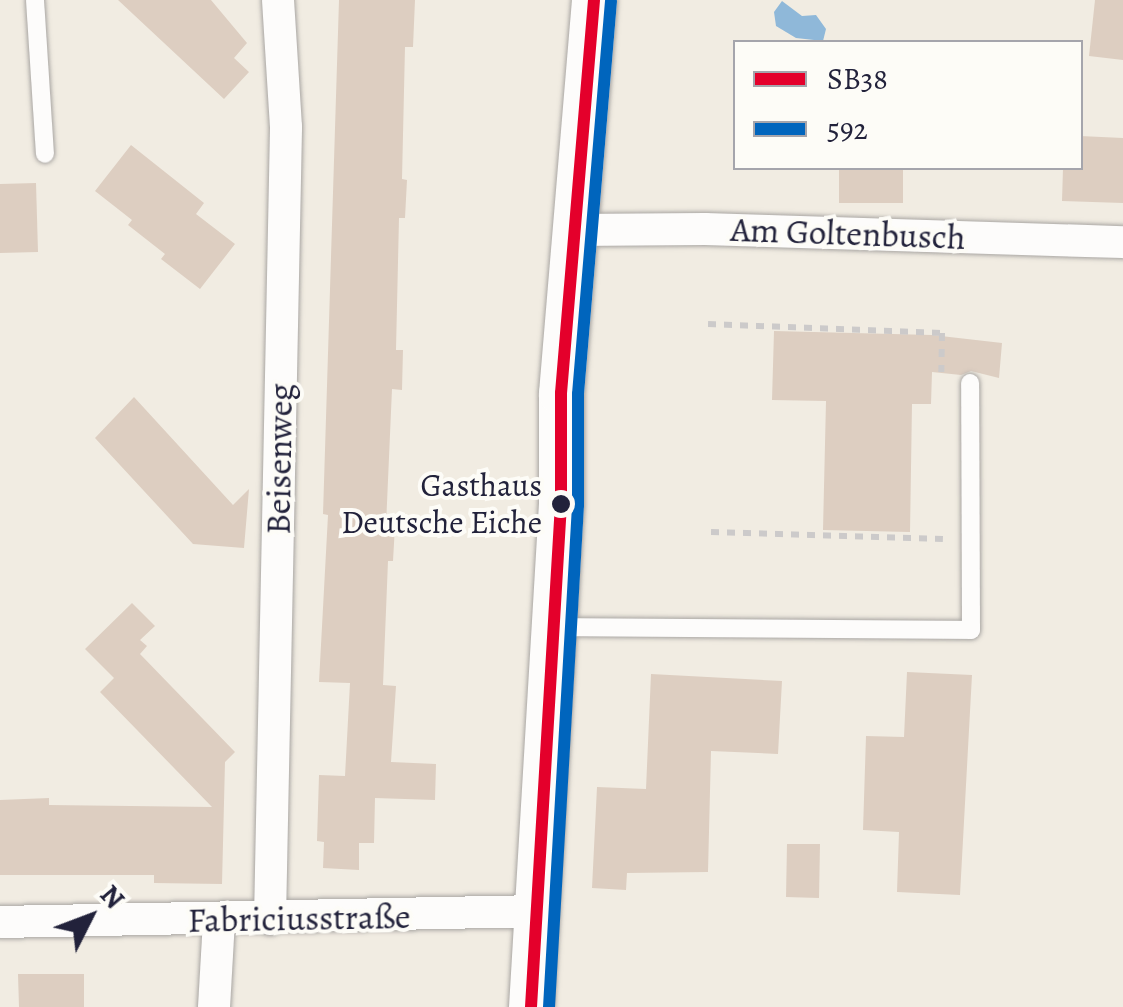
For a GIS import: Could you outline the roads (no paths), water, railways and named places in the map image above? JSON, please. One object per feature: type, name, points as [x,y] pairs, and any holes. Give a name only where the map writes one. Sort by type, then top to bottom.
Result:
[{"type":"main road","points":[[531,1007],[574,230],[594,0]]},
{"type":"street","name":"Beisenweg","points":[[270,919],[286,127],[278,0]]},
{"type":"street","name":"Am Goltenbusch","points":[[574,230],[706,229],[1123,242]]},
{"type":"street","name":"Fabriciusstraße","points":[[0,922],[538,911]]},
{"type":"street","points":[[214,1007],[220,919]]},
{"type":"lane","points":[[35,0],[45,154]]},
{"type":"lane","points":[[552,627],[970,630],[970,383]]},
{"type":"water","points":[[782,1],[802,16],[816,15],[826,29],[823,40],[796,38],[776,26],[774,12]]},
{"type":"place","name":"Gasthaus Deutsche Eiche","points":[[561,504]]}]
